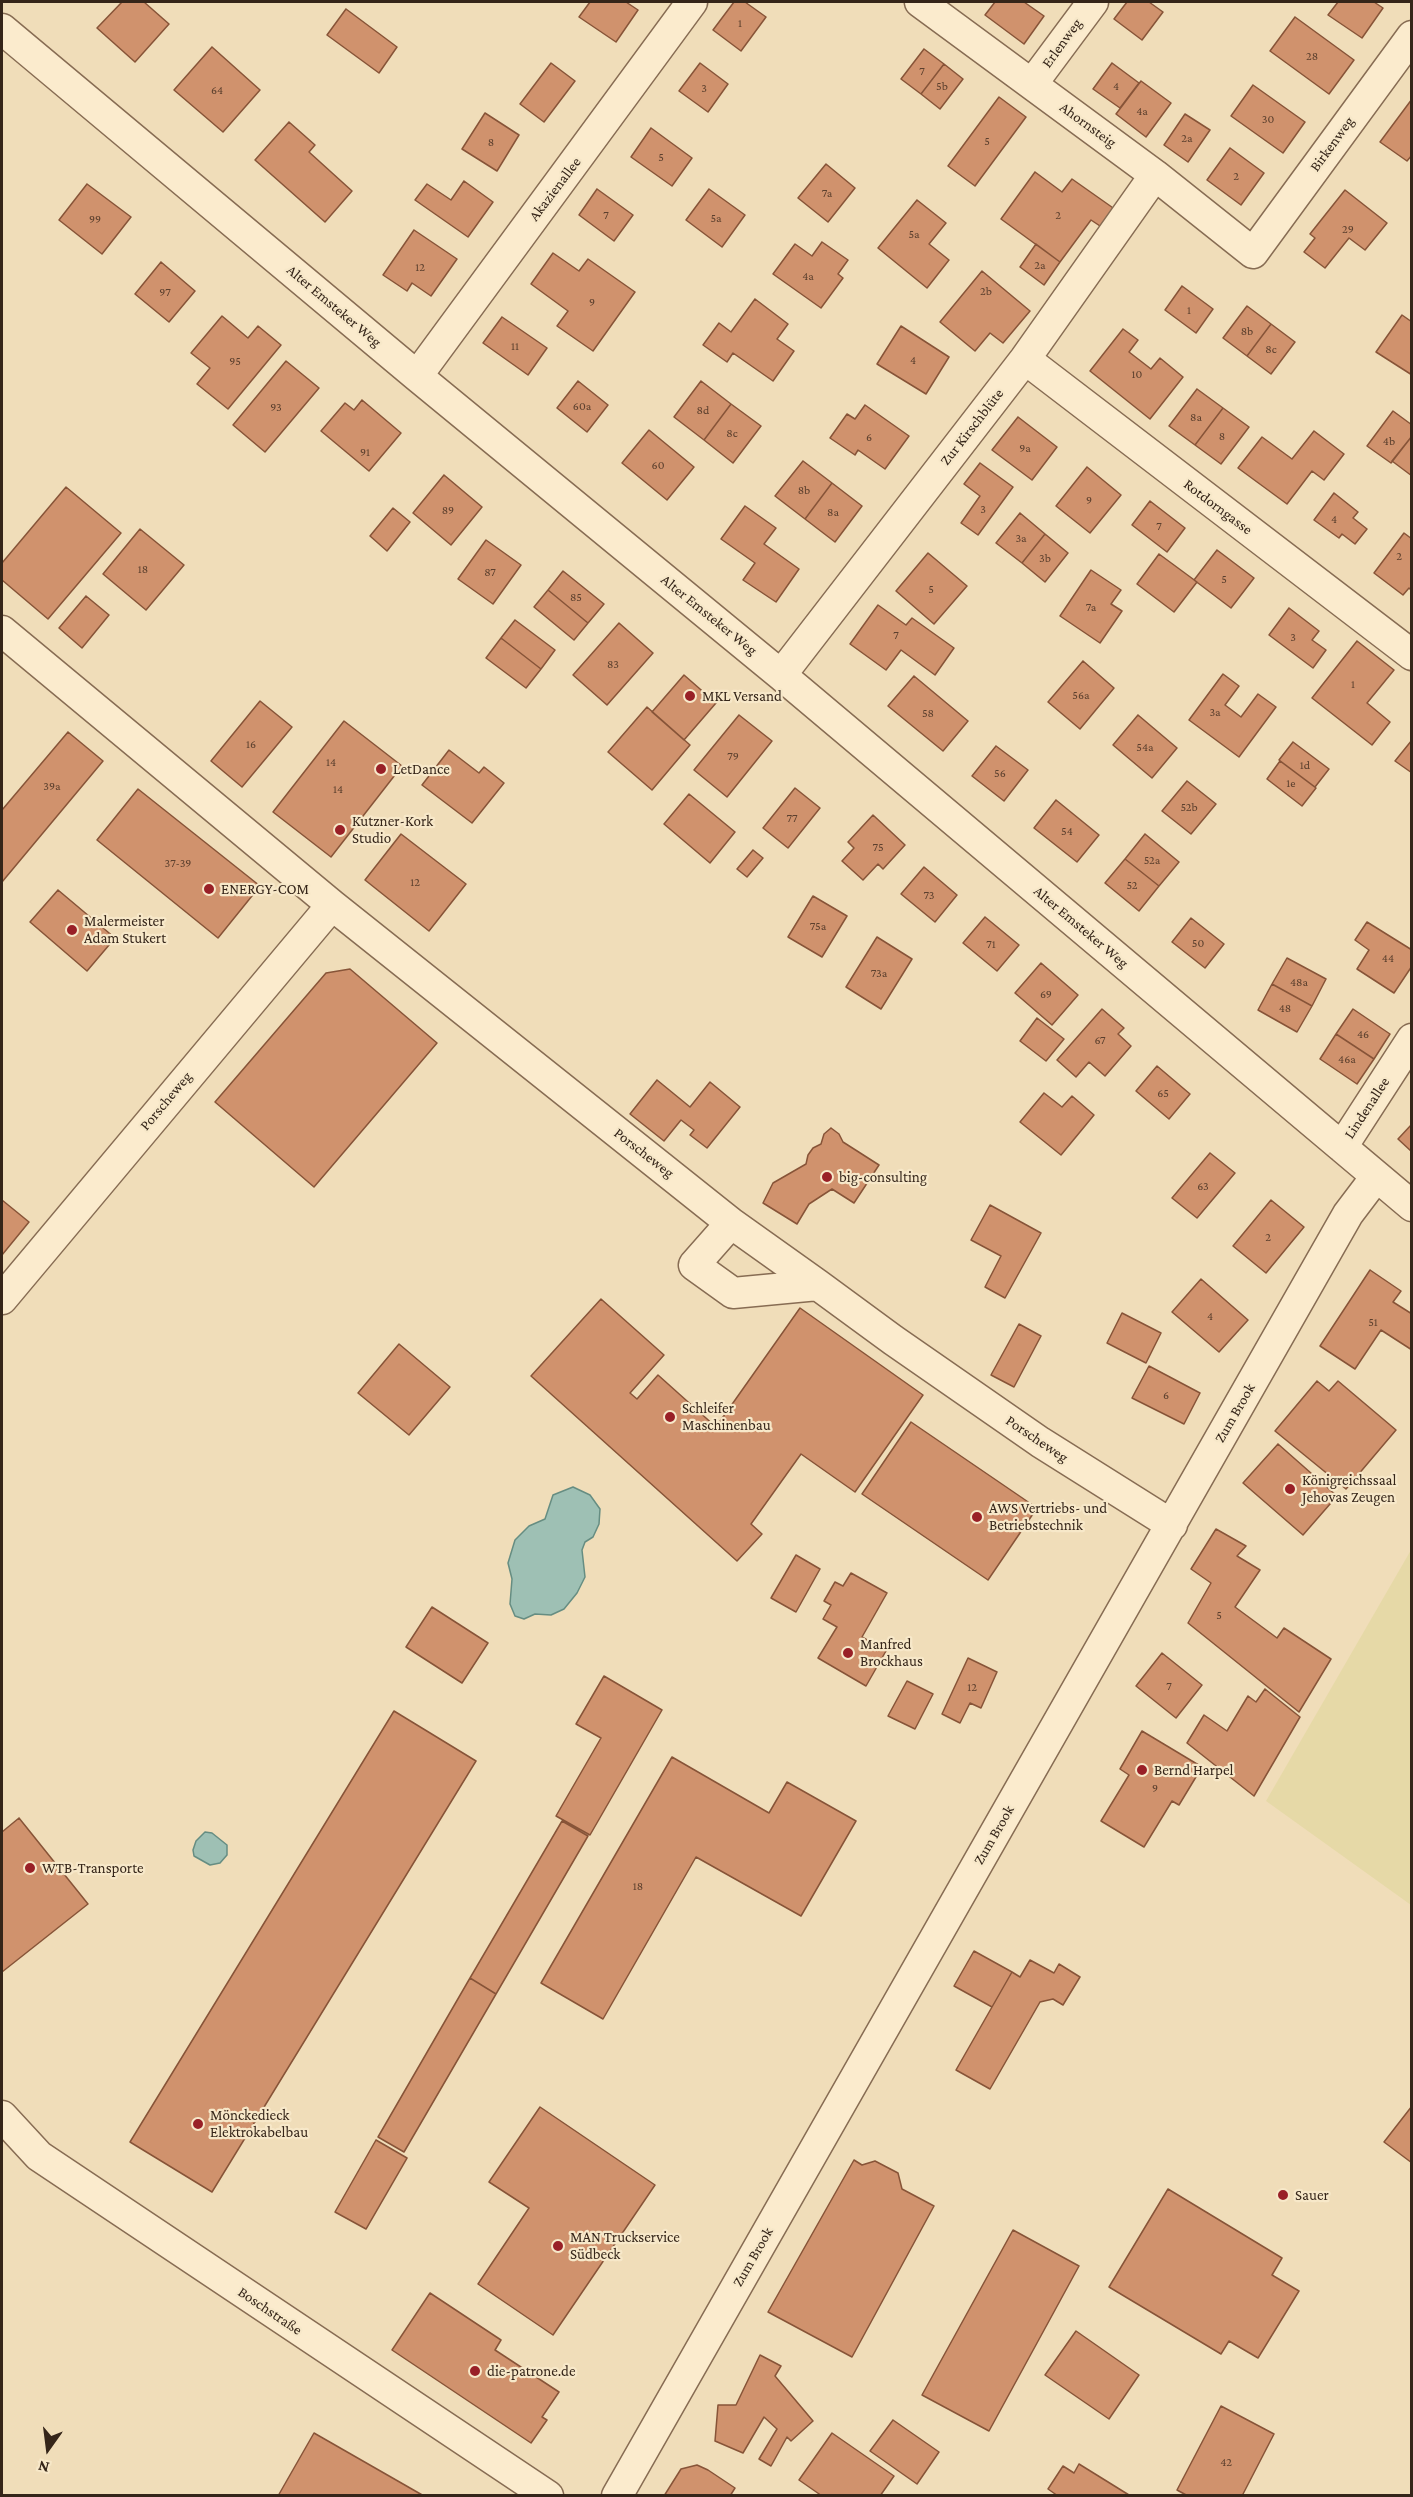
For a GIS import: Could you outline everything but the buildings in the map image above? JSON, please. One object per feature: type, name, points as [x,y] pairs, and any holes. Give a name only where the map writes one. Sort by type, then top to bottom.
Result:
[{"type":"street","name":"Akazienallee","points":[[417,376],[692,2]]},
{"type":"street","name":"Ahornsteig","points":[[920,2],[1155,175],[1253,253]]},
{"type":"street","name":"Erlenweg","points":[[1032,84],[1093,2]]},
{"type":"street","name":"Alter Emsteker Weg","points":[[2,29],[417,376],[782,675],[1412,1206]]},
{"type":"street","name":"Birkenweg","points":[[1253,253],[1412,36]]},
{"type":"street","name":"Zur Kirschblüte","points":[[782,675],[1024,359],[1155,175]]},
{"type":"street","name":"Rotdorngasse","points":[[1024,359],[1412,655]]},
{"type":"street","name":"Porscheweg","points":[[2,631],[332,905],[731,1223],[893,1341],[1040,1442],[1172,1525]]},
{"type":"street","name":"Porscheweg","points":[[2,1299],[332,905]]},
{"type":"street","name":"Lindenallee","points":[[1342,1147],[1412,1039]]},
{"type":"street","name":"Zum Brook","points":[[617,2496],[1348,1214],[1376,1177]]},
{"type":"street","points":[[731,1223],[694,1265],[733,1293],[818,1285]]},
{"type":"street","name":"Boschstraße","points":[[2,2116],[39,2156],[548,2496]]},
{"type":"shaded area","points":[[1411,1550],[1411,1905],[1266,1801]]},
{"type":"water","points":[[573,1487],[590,1495],[600,1509],[599,1524],[593,1537],[585,1542],[582,1550],[585,1577],[577,1593],[564,1609],[551,1615],[535,1614],[524,1619],[515,1616],[510,1604],[512,1579],[508,1563],[515,1540],[529,1526],[545,1519],[553,1495]]},
{"type":"water","points":[[205,1832],[212,1833],[227,1845],[227,1855],[220,1863],[210,1865],[194,1856],[196,1841]]},
{"type":"place","name":"MKL Versand","points":[[690,696]]},
{"type":"place","name":"LetDance","points":[[381,769]]},
{"type":"place","name":"Kutzner-Kork Studio","points":[[340,830]]},
{"type":"place","name":"ENERGY-COM","points":[[209,889]]},
{"type":"place","name":"Malermeister Adam Stukert","points":[[72,930]]},
{"type":"place","name":"big-consulting","points":[[827,1177]]},
{"type":"place","name":"Schleifer Maschinenbau","points":[[670,1417]]},
{"type":"place","name":"Königreichssaal Jehovas Zeugen","points":[[1290,1489]]},
{"type":"place","name":"AWS Vertriebs- und Betriebstechnik","points":[[977,1517]]},
{"type":"place","name":"Manfred Brockhaus","points":[[848,1653]]},
{"type":"place","name":"Bernd Harpel","points":[[1142,1770]]},
{"type":"place","name":"WTB-Transporte","points":[[30,1868]]},
{"type":"place","name":"Mönckedieck Elektrokabelbau","points":[[198,2124]]},
{"type":"place","name":"Sauer","points":[[1283,2195]]},
{"type":"place","name":"MAN Truckservice Südbeck","points":[[558,2246]]},
{"type":"place","name":"die-patrone.de","points":[[475,2371]]}]
